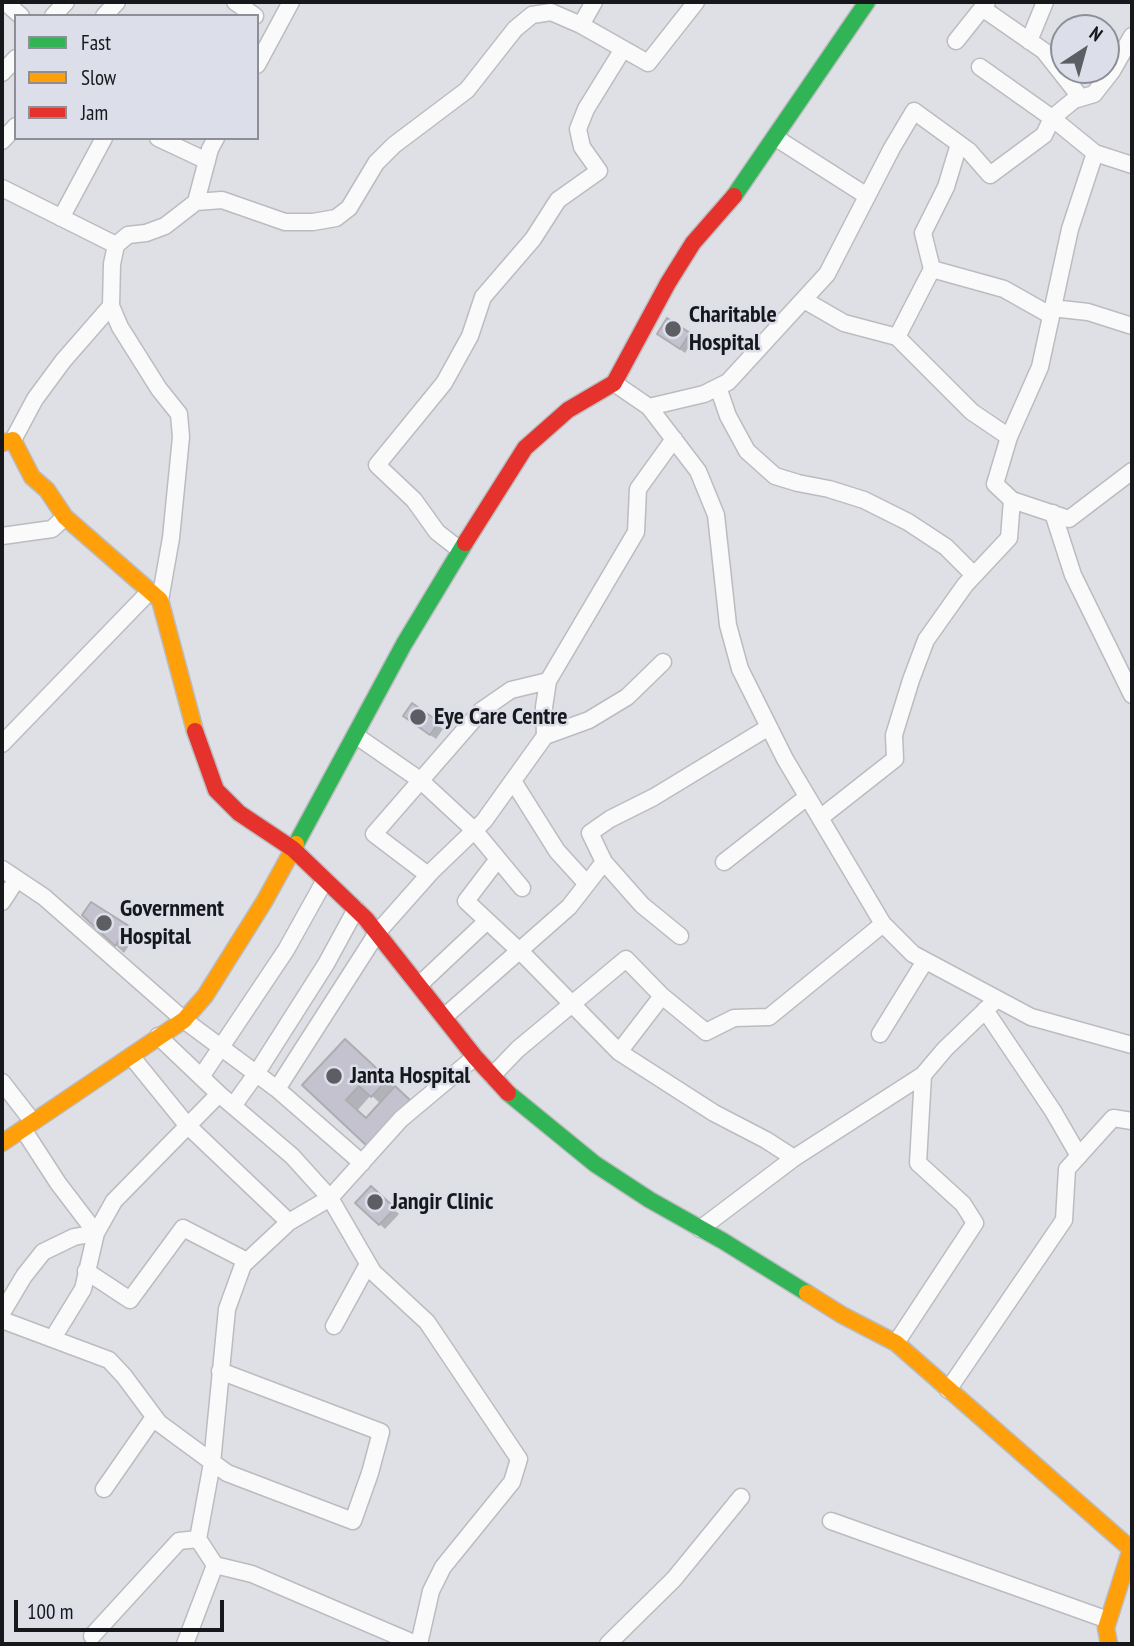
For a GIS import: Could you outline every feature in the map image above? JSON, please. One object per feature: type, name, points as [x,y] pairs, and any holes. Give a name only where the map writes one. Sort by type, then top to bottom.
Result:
[{"type":"street","points":[[5,2],[19,14]]},
{"type":"street","points":[[235,2],[253,14]]},
{"type":"street","points":[[259,61],[291,2]]},
{"type":"street","points":[[582,25],[594,2]]},
{"type":"street","points":[[2,744],[155,595],[171,538],[181,437],[179,414],[159,389],[120,327],[111,306],[112,264],[116,245],[128,235],[146,233],[166,226],[196,202],[222,200],[285,222],[313,222],[337,218],[349,208],[376,163],[394,145],[467,90],[515,29],[532,15],[551,12],[582,25],[648,64],[696,2]]},
{"type":"street","points":[[2,1143],[184,1020],[205,996],[264,902],[404,643],[525,448],[568,410],[614,383],[693,243],[742,187],[867,2]]},
{"type":"street","points":[[1029,41],[1045,2]]},
{"type":"street","points":[[956,41],[985,5],[1044,51],[1081,98]]},
{"type":"street","points":[[259,18],[276,30]]},
{"type":"street","points":[[649,407],[704,394],[728,382],[827,274],[914,111],[959,144],[990,175],[1044,135],[1052,118],[1074,100],[1094,94],[1112,71],[1132,36]]},
{"type":"street","points":[[460,550],[437,531],[414,500],[377,466],[444,383],[470,336],[483,297],[533,239],[558,201],[599,171],[582,147],[578,129],[586,109],[623,49]]},
{"type":"street","points":[[2,73],[14,60]]},
{"type":"street","points":[[980,67],[1096,153],[1132,165]]},
{"type":"street","points":[[2,141],[14,128]]},
{"type":"street","points":[[776,138],[867,196]]},
{"type":"street","points":[[61,218],[103,140]]},
{"type":"street","points":[[162,140],[207,161]]},
{"type":"street","points":[[196,202],[215,140]]},
{"type":"street","points":[[897,337],[932,269],[923,233],[946,187],[959,144]]},
{"type":"street","points":[[1096,153],[1070,229],[1040,367],[1009,437],[995,484],[1012,500],[1069,519],[1132,471]]},
{"type":"street","points":[[2,188],[116,245]]},
{"type":"street","points":[[932,269],[1004,289],[1051,311],[1088,312],[1132,326]]},
{"type":"street","points":[[804,299],[844,323],[897,337],[972,412],[1009,437]]},
{"type":"street","points":[[111,306],[63,361],[7,441],[65,517],[155,595],[193,726],[216,790],[239,813],[293,849],[356,909],[475,1057],[514,1100],[595,1164],[650,1200],[842,1315],[896,1343],[1131,1549],[1106,1628],[1109,1644]]},
{"type":"street","points":[[614,383],[649,407],[698,471],[716,515],[729,625],[740,668],[807,797],[883,924],[913,954],[991,1005],[1132,1045]]},
{"type":"street","points":[[718,387],[728,416],[747,451],[775,476],[864,500],[908,522],[946,547],[974,575]]},
{"type":"street","points":[[545,736],[544,707],[548,681],[636,532],[638,489],[674,439]]},
{"type":"street","points":[[820,818],[895,759],[894,735],[926,640],[974,575],[1009,538],[1012,500]]},
{"type":"street","points":[[1053,513],[1073,575],[1132,695]]},
{"type":"street","points":[[2,536],[52,529],[65,517]]},
{"type":"street","points":[[277,1089],[377,933],[428,875],[484,821],[545,736],[589,720],[627,697],[663,662]]},
{"type":"street","points":[[428,875],[374,834],[482,710],[511,690],[548,681]]},
{"type":"street","points":[[680,936],[642,905],[604,862],[590,833],[769,727]]},
{"type":"street","points":[[355,735],[420,780],[474,830],[522,888]]},
{"type":"street","points":[[513,780],[557,851],[587,884]]},
{"type":"street","points":[[724,862],[807,797]]},
{"type":"street","points":[[498,859],[466,901],[520,950],[619,1052],[715,1113],[794,1158]]},
{"type":"street","points":[[444,1017],[569,907],[604,862]]},
{"type":"street","points":[[2,869],[44,897],[184,1020],[277,1089],[362,1163]]},
{"type":"street","points":[[2,902],[18,879]]},
{"type":"street","points":[[201,1077],[286,950],[325,880]]},
{"type":"street","points":[[233,1106],[326,964],[356,909]]},
{"type":"street","points":[[419,985],[488,921]]},
{"type":"street","points":[[492,1076],[518,1049],[626,959],[662,996],[706,1032],[734,1018],[769,1017],[883,924]]},
{"type":"street","points":[[880,1034],[925,961]]},
{"type":"street","points":[[619,1052],[662,996]]},
{"type":"street","points":[[700,1228],[794,1158],[923,1075],[945,1049],[991,1005]]},
{"type":"street","points":[[991,1005],[1079,1156]]},
{"type":"street","points":[[158,1036],[219,1094],[292,1156],[330,1198],[373,1272],[427,1322],[519,1459],[512,1482],[443,1567],[431,1591],[418,1644],[252,1574],[215,1565],[198,1539],[212,1463],[227,1309],[243,1265],[289,1223],[330,1198],[401,1119],[475,1057]]},
{"type":"street","points":[[131,1056],[187,1125],[289,1223]]},
{"type":"street","points":[[896,1343],[975,1223],[963,1204],[918,1163],[923,1075]]},
{"type":"street","points":[[2,1082],[58,1183],[96,1233]]},
{"type":"street","points":[[53,1338],[83,1289],[96,1233],[114,1201],[219,1094]]},
{"type":"street","points":[[948,1390],[1064,1220],[1067,1169],[1113,1118],[1132,1121]]},
{"type":"street","points":[[86,1271],[130,1300],[183,1228],[247,1261]]},
{"type":"street","points":[[2,1313],[24,1276],[43,1252],[74,1237],[96,1233]]},
{"type":"street","points":[[334,1326],[368,1264]]},
{"type":"street","points":[[2,1320],[109,1360],[159,1423],[227,1473],[353,1521],[381,1432],[220,1371]]},
{"type":"street","points":[[104,1489],[154,1417]]},
{"type":"street","points":[[608,1644],[674,1579],[741,1497]]},
{"type":"street","points":[[831,1521],[1108,1620]]},
{"type":"street","points":[[92,1636],[179,1541],[198,1539]]},
{"type":"street","points":[[185,1644],[215,1565]]},
{"type":"building","points":[[667,318],[690,333],[680,349],[657,334]]},
{"type":"building","points":[[412,703],[439,722],[430,735],[403,716]]},
{"type":"building","points":[[91,902],[129,926],[115,946],[82,915]]},
{"type":"building","points":[[345,1039],[388,1079],[371,1097],[359,1086],[346,1100],[366,1118],[395,1086],[410,1100],[367,1146],[302,1085]]},
{"type":"building","points":[[371,1186],[395,1208],[379,1225],[355,1203]]},
{"type":"traffic: fast","points":[[734,196],[867,2]]},
{"type":"traffic: fast","points":[[296,844],[404,644],[465,543]]},
{"type":"traffic: fast","points":[[508,1093],[595,1164],[650,1200],[807,1293]]},
{"type":"traffic: slow","points":[[2,443],[13,440],[32,477],[47,490],[65,517],[160,600],[195,731]]},
{"type":"traffic: slow","points":[[2,1143],[184,1020],[205,996],[264,902],[296,844]]},
{"type":"traffic: slow","points":[[807,1293],[896,1343],[1131,1549],[1106,1628],[1109,1644]]},
{"type":"traffic: jam","points":[[465,543],[525,448],[568,410],[614,383],[668,283],[693,243],[734,196]]},
{"type":"traffic: jam","points":[[195,731],[216,790],[239,813],[293,849],[366,919],[475,1057],[508,1093]]},
{"type":"place","name":"Charitable Hospital","points":[[673,329]]},
{"type":"place","name":"Eye Care Centre","points":[[418,717]]},
{"type":"place","name":"Government Hospital","points":[[104,923]]},
{"type":"place","name":"Janta Hospital","points":[[334,1076]]},
{"type":"place","name":"Jangir Clinic","points":[[375,1202]]}]
